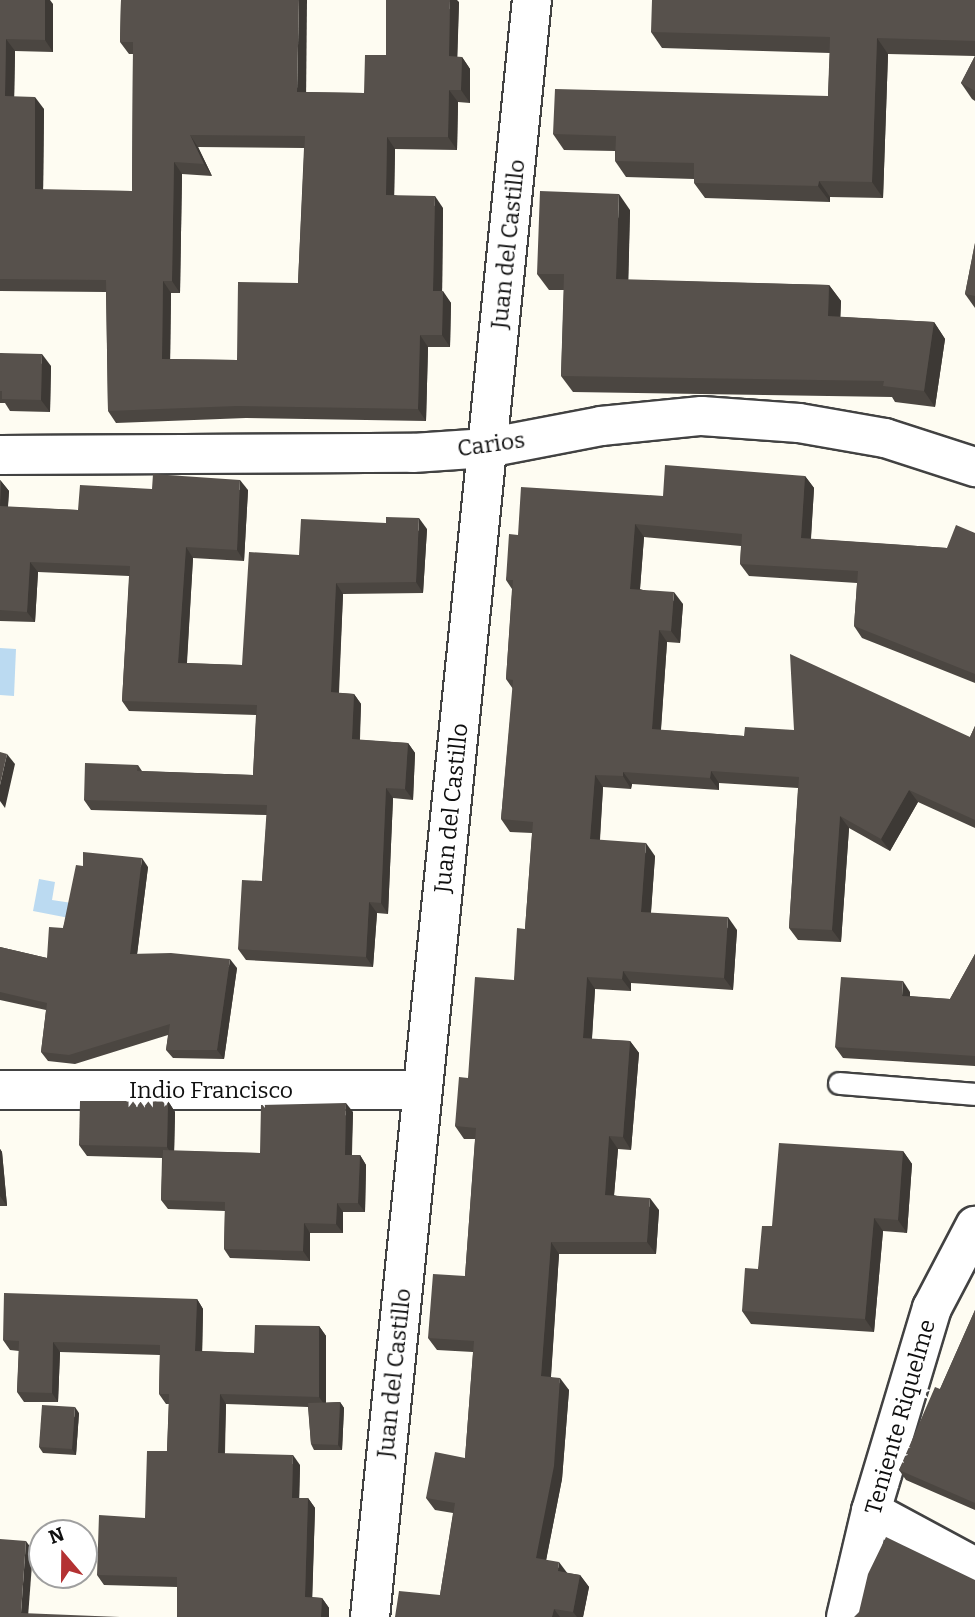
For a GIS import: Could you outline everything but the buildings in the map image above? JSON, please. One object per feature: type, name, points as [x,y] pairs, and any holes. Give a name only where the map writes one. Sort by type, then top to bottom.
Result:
[{"type":"street","name":"Juan del Castillo","points":[[370,1617],[532,0]]},
{"type":"street","name":"Carios","points":[[0,455],[413,453],[487,447],[601,426],[702,416],[799,423],[885,438],[975,467]]},
{"type":"street","name":"Indio Francisco","points":[[0,1090],[422,1090]]},
{"type":"street","name":"Teniente Riquelme","points":[[846,1617],[871,1511],[932,1308],[975,1226]]},
{"type":"street","points":[[871,1511],[975,1567]]},
{"type":"lane","points":[[839,1083],[975,1094]]},
{"type":"water","points":[[0,648],[16,649],[14,696],[0,695]]},
{"type":"water","points":[[39,879],[55,882],[52,900],[72,903],[69,918],[33,911]]}]
